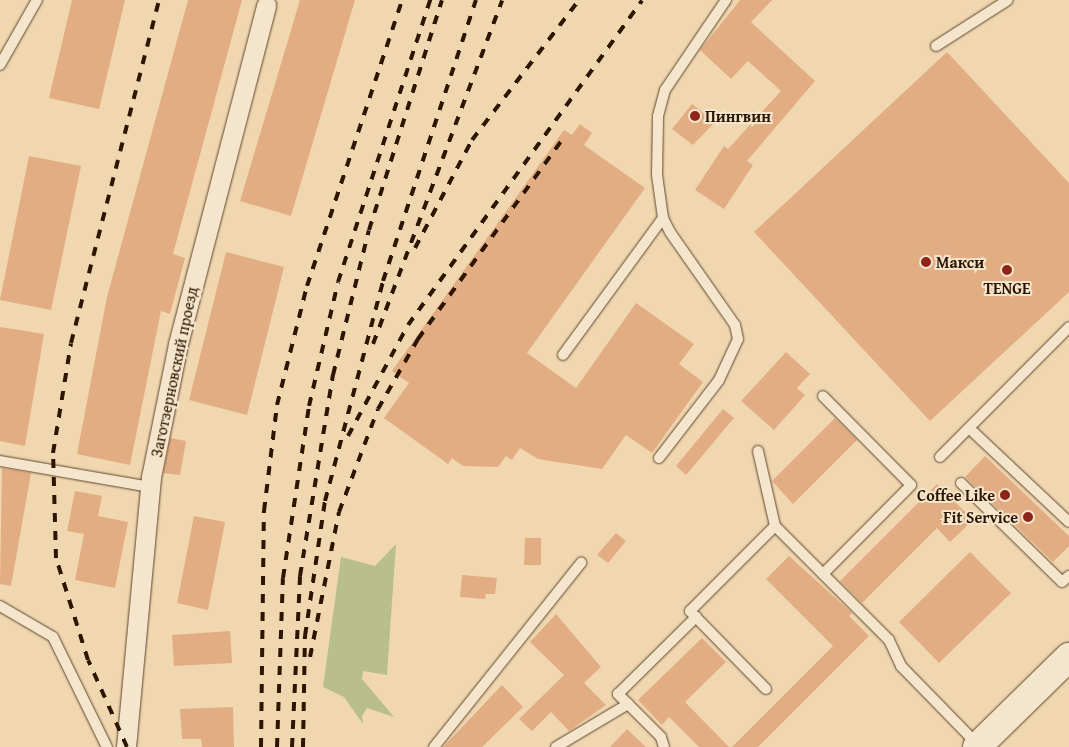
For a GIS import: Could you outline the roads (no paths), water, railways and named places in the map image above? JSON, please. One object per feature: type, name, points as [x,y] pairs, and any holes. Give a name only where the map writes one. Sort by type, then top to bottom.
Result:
[{"type":"main road","points":[[978,747],[1069,657]]},
{"type":"street","name":"Заготзерновский проезд","points":[[126,747],[150,487],[178,344],[266,5]]},
{"type":"lane","points":[[0,65],[37,0]]},
{"type":"lane","points":[[659,458],[719,380],[738,339],[736,325],[663,218],[657,157],[662,100],[670,79],[726,0]]},
{"type":"lane","points":[[936,46],[1008,0]]},
{"type":"lane","points":[[563,355],[663,218]]},
{"type":"lane","points":[[940,457],[1069,327]]},
{"type":"lane","points":[[823,574],[911,485],[824,396]]},
{"type":"lane","points":[[969,428],[1069,522]]},
{"type":"lane","points":[[758,451],[775,526],[889,640],[900,666],[978,747]]},
{"type":"lane","points":[[0,461],[150,487]]},
{"type":"lane","points":[[961,483],[1062,582],[1069,576]]},
{"type":"lane","points":[[766,689],[690,611],[775,526]]},
{"type":"lane","points":[[434,747],[581,563]]},
{"type":"lane","points":[[0,606],[53,637],[107,747]]},
{"type":"lane","points":[[664,747],[618,694],[696,617]]},
{"type":"lane","points":[[556,747],[628,704]]},
{"type":"railway","points":[[127,747],[88,660],[56,558],[53,453],[71,343],[159,0]]},
{"type":"railway","points":[[261,747],[264,511],[277,405],[307,286],[402,0]]},
{"type":"railway","points":[[277,747],[283,578],[309,406],[338,282],[430,0]]},
{"type":"railway","points":[[292,747],[300,576],[333,375],[369,230],[442,0]]},
{"type":"railway","points":[[303,747],[305,636],[325,501],[383,281],[476,0]]},
{"type":"railway","points":[[373,344],[502,0]]},
{"type":"railway","points":[[415,248],[472,140],[579,0]]},
{"type":"railway","points":[[348,436],[408,325],[642,0]]},
{"type":"railway","points":[[310,657],[339,512],[378,409],[418,339],[563,139]]},
{"type":"place","name":"Пингвин","points":[[695,116]]},
{"type":"place","name":"Макси","points":[[926,262]]},
{"type":"place","name":"TENGE","points":[[1007,270]]},
{"type":"place","name":"Coffee Like","points":[[1005,495]]},
{"type":"place","name":"Fit Service","points":[[1028,517]]}]
